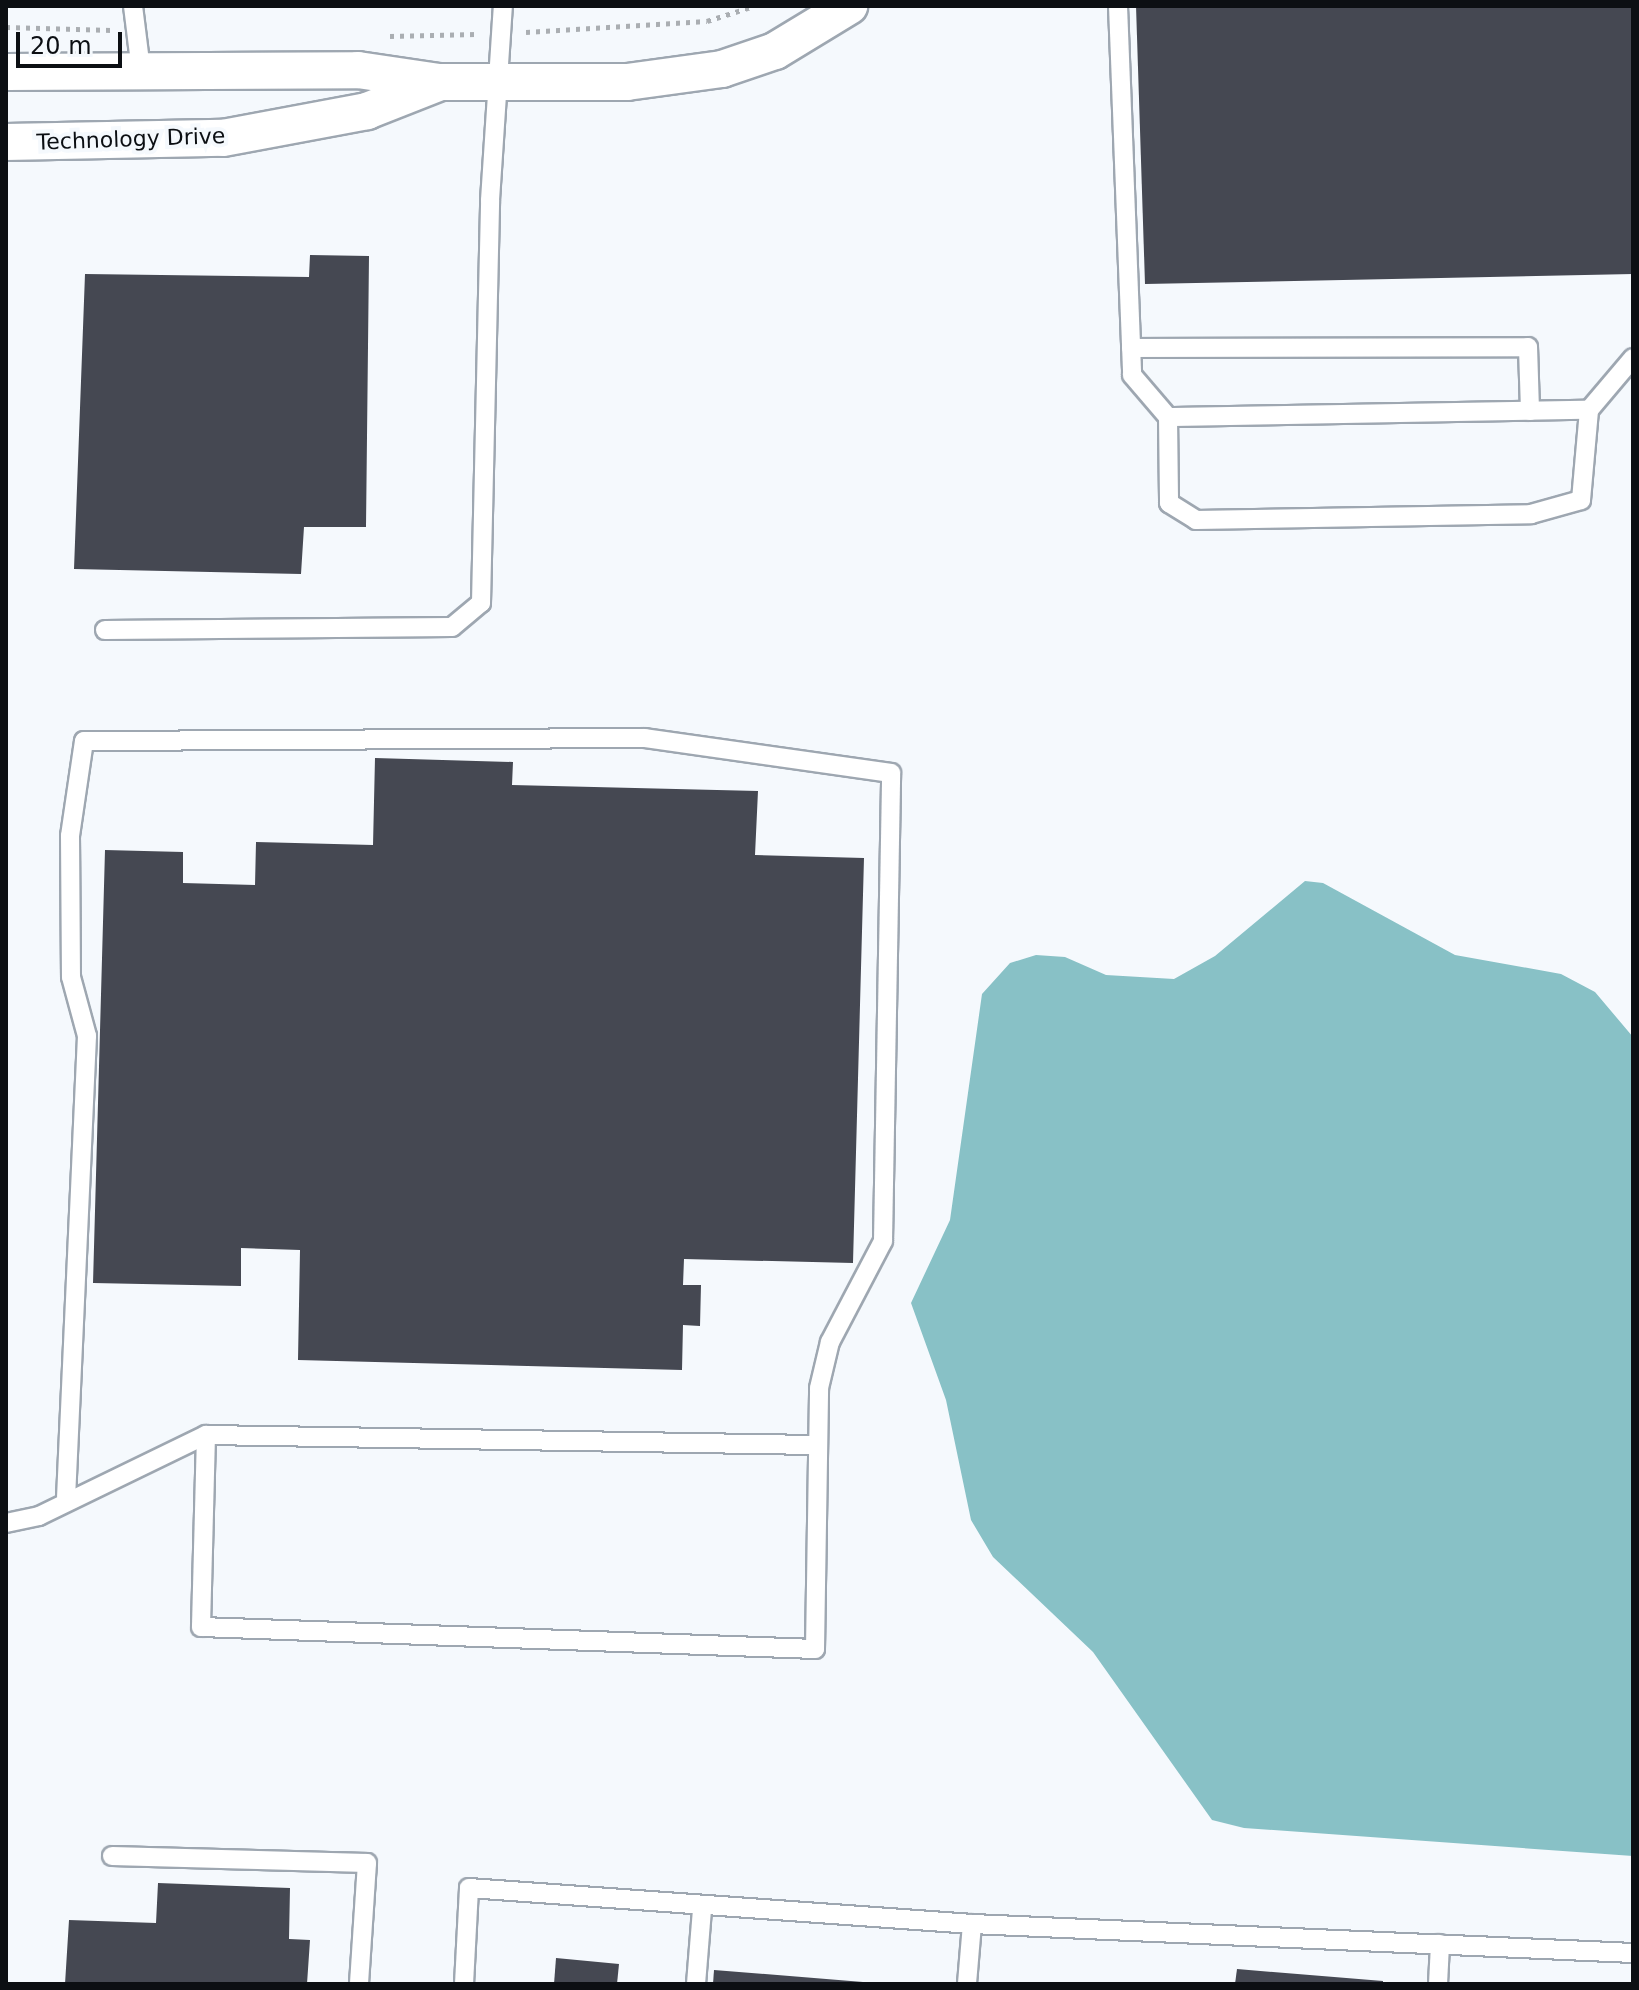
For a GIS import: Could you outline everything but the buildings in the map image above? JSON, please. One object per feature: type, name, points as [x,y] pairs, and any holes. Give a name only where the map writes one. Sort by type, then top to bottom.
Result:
[{"type":"street","name":"Technology Drive","points":[[6,72],[358,70],[439,82],[627,82],[722,69],[775,51],[849,6]]},
{"type":"street","name":"Technology Drive","points":[[6,142],[223,138],[367,111],[439,82]]},
{"type":"lane","points":[[133,6],[133,31],[141,70]]},
{"type":"lane","points":[[105,630],[452,627],[481,603],[497,82],[503,6]]},
{"type":"lane","points":[[1118,6],[1132,375],[1168,417],[1169,503],[1196,520],[1212,520],[1543,511],[1581,500],[1589,410],[1633,358]]},
{"type":"lane","points":[[1131,348],[1528,347],[1530,411]]},
{"type":"lane","points":[[1168,417],[1589,410]]},
{"type":"lane","points":[[66,1497],[87,1036],[71,977],[70,836],[84,741],[645,738],[891,773],[883,1241],[830,1342],[819,1388],[815,1649],[201,1627],[206,1435]]},
{"type":"lane","points":[[6,1523],[39,1516],[66,1497],[206,1435],[818,1445]]},
{"type":"lane","points":[[112,1856],[367,1863],[359,1984]]},
{"type":"lane","points":[[464,1984],[469,1888],[702,1909],[1633,1953]]},
{"type":"lane","points":[[696,1984],[702,1909]]},
{"type":"lane","points":[[967,1984],[972,1924]]},
{"type":"lane","points":[[1438,1984],[1440,1944]]},
{"type":"path","points":[[382,37],[707,21],[754,6]]},
{"type":"path","points":[[6,27],[133,31]]},
{"type":"water","points":[[1305,881],[1323,883],[1455,955],[1561,974],[1595,992],[1633,1037],[1633,1856],[1244,1828],[1212,1820],[1093,1652],[993,1557],[971,1520],[946,1400],[911,1303],[950,1220],[982,994],[1010,963],[1036,955],[1065,957],[1106,975],[1174,979],[1215,956]]}]
